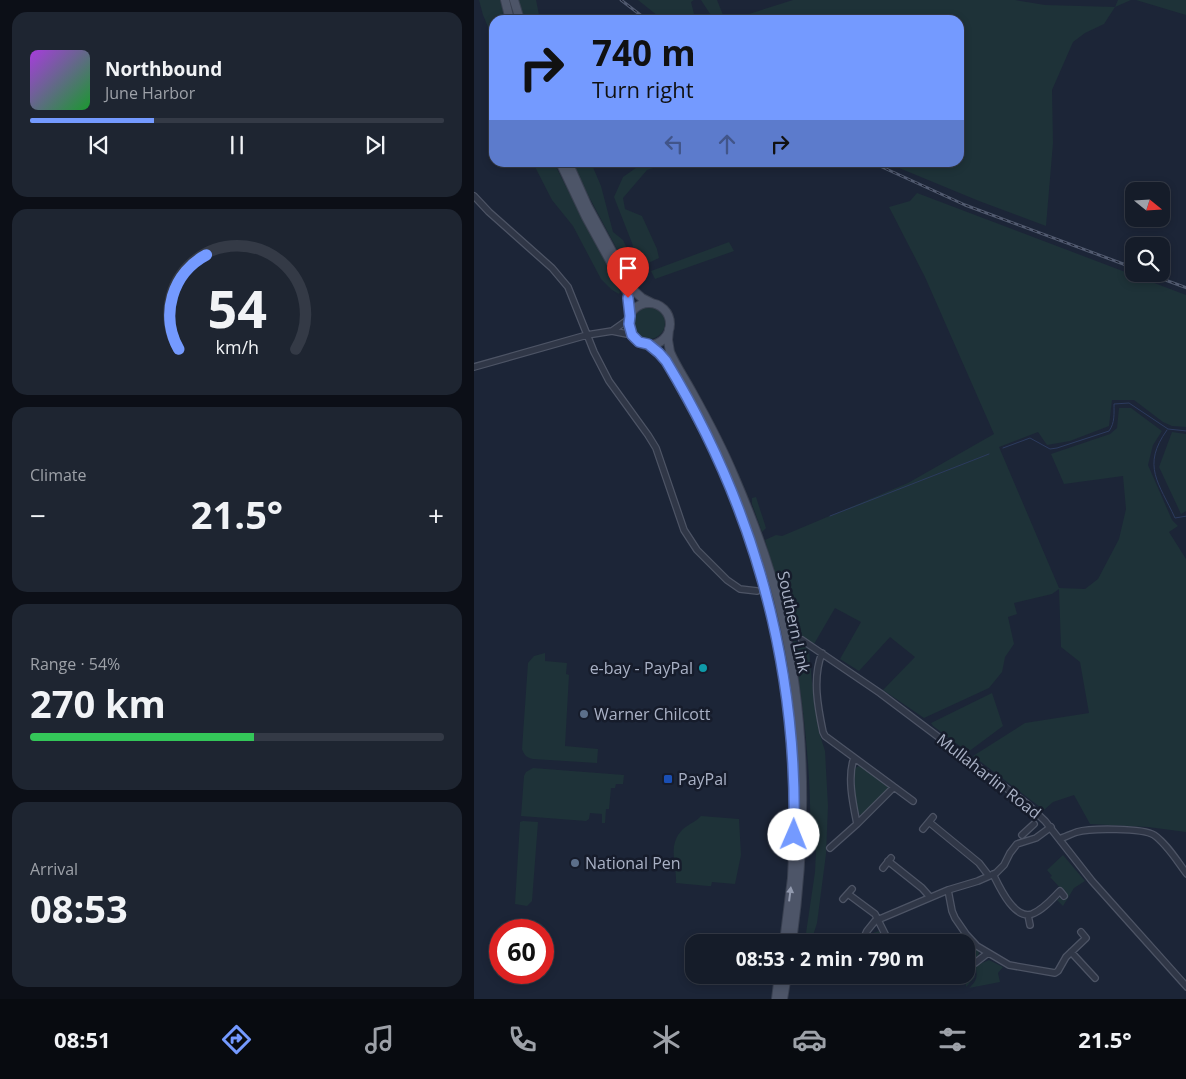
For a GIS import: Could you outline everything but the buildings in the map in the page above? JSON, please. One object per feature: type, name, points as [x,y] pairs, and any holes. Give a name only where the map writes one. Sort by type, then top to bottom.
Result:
[{"type":"main road","points":[[505,0],[509,15]]},
{"type":"main road","points":[[514,0],[518,15]]},
{"type":"main road","points":[[562,167],[586,216],[627,292],[629,324],[632,335],[639,342],[648,344],[659,342],[664,339],[670,329],[670,318],[667,312],[662,307],[642,298],[633,290],[588,207],[570,167]]},
{"type":"main road","points":[[630,317],[639,306],[652,303]]},
{"type":"main road","name":"Southern Link","points":[[670,329],[668,340],[670,352],[734,475],[758,536],[781,613],[796,707],[802,780],[801,862],[793,934]]},
{"type":"main road","name":"Southern Link","points":[[648,344],[666,361],[718,457],[751,542],[776,630],[788,709],[794,778],[792,878],[785,934]]},
{"type":"main road","points":[[776,999],[778,984]]},
{"type":"main road","points":[[784,999],[786,984]]},
{"type":"street","points":[[474,196],[561,278],[568,287],[587,335],[609,381],[656,448],[684,530],[690,541],[734,586],[757,591]]},
{"type":"street","points":[[612,331],[630,317]]},
{"type":"street","points":[[474,367],[587,335],[612,331],[632,335]]},
{"type":"street","name":"Mullaharlin Road","points":[[802,640],[927,727],[1026,802],[1051,827],[1092,881],[1186,987]]},
{"type":"street","points":[[822,654],[817,669],[818,700],[823,732],[832,742],[913,801]]},
{"type":"street","points":[[854,758],[852,763],[852,790],[856,824]]},
{"type":"street","points":[[830,848],[835,839],[856,824],[894,787]]},
{"type":"street","points":[[923,829],[933,817]]},
{"type":"street","points":[[929,822],[979,863],[991,875],[1008,901],[1018,911],[1028,915],[1039,910],[1060,892],[1064,896]]},
{"type":"street","points":[[1022,835],[1034,824]]},
{"type":"street","points":[[866,934],[869,927],[878,919],[930,897],[991,875],[1004,865],[1017,844],[1037,837],[1051,827]]},
{"type":"street","points":[[1029,828],[1037,837]]},
{"type":"street","points":[[1059,839],[1078,832],[1123,830],[1148,832],[1163,844],[1186,874]]},
{"type":"street","points":[[883,868],[890,860],[930,897]]},
{"type":"street","points":[[948,890],[952,911],[966,934]]},
{"type":"street","points":[[843,899],[850,891],[878,919],[885,934]]},
{"type":"street","points":[[1028,915],[1030,925]]},
{"type":"street","points":[[975,944],[1009,965],[1051,973],[1058,971],[1066,957],[1086,938],[1081,932]]},
{"type":"street","points":[[1071,952],[1095,978]]},
{"type":"street","points":[[975,961],[988,953]]},
{"type":"shaded area","points":[[479,0],[500,0],[504,15],[489,15],[489,29]]},
{"type":"shaded area","points":[[517,0],[536,0],[539,15],[522,15]]},
{"type":"shaded area","points":[[638,0],[694,0],[691,2],[693,15],[657,15]]},
{"type":"shaded area","points":[[701,0],[717,0],[723,15],[711,15]]},
{"type":"shaded area","points":[[793,0],[1015,0],[1045,5],[1115,7],[1104,24],[1085,33],[1073,42],[1052,90],[1053,143],[1046,226],[897,167],[964,167],[964,15],[746,15]]},
{"type":"shaded area","points":[[1118,0],[1131,0],[1115,7]]},
{"type":"shaded area","points":[[1136,0],[1186,0],[1186,15]]},
{"type":"shaded area","points":[[535,167],[556,167],[615,281],[620,292],[619,294],[601,279],[573,226],[552,200]]},
{"type":"shaded area","points":[[573,167],[593,167],[601,186],[613,232],[623,240],[630,255],[635,256],[632,243],[614,197],[623,177],[637,167],[656,167],[647,170],[623,198],[625,209],[642,216],[657,249],[659,258],[629,272]]},
{"type":"shaded area","points":[[917,193],[1125,272],[1125,282],[1152,282],[1186,295],[1186,427],[1172,426],[1163,422],[1134,400],[1112,400],[1109,426],[1070,441],[1047,445],[1038,432],[999,447],[1059,588],[1085,589],[1098,579],[1119,539],[1126,509],[1123,476],[1064,484],[1051,454],[1110,434],[1117,428],[1119,408],[1131,408],[1162,431],[1153,445],[1148,465],[1172,520],[1178,526],[1169,532],[1186,559],[1186,832],[1148,827],[1090,824],[1074,795],[1053,802],[1044,810],[973,756],[1025,723],[1089,713],[1080,662],[1061,647],[1059,589],[1052,594],[1014,603],[1017,614],[1008,617],[1014,644],[1005,657],[1002,672],[989,688],[924,718],[883,690],[915,657],[890,637],[859,671],[840,659],[861,622],[835,608],[814,644],[791,633],[765,540],[776,535],[782,536],[908,483],[994,434],[925,277],[889,207],[910,201]]},
{"type":"shaded area","points":[[729,242],[734,251],[655,279],[651,271]]},
{"type":"shaded area","points":[[649,307],[655,308],[660,312],[664,317],[664,329],[660,334],[655,338],[649,339],[643,338],[638,334],[634,329],[633,323],[634,317],[638,312],[643,308]]},
{"type":"shaded area","points":[[1172,432],[1186,434],[1186,511],[1181,514],[1159,467]]},
{"type":"shaded area","points":[[756,497],[766,528],[762,532],[752,504],[752,498]]},
{"type":"shaded area","points":[[794,640],[809,650],[814,703],[819,732],[825,751],[828,806],[826,854],[817,923],[814,934],[806,934],[815,872],[816,851],[810,845],[810,794],[804,718]]},
{"type":"shaded area","points":[[545,653],[545,661],[567,663],[566,674],[569,675],[565,746],[598,749],[597,763],[533,759],[527,757],[522,749],[528,663],[534,656]]},
{"type":"shaded area","points":[[992,693],[1003,726],[968,752],[931,723]]},
{"type":"shaded area","points":[[860,765],[888,785],[889,789],[862,815],[856,811],[854,769]]},
{"type":"shaded area","points":[[533,768],[624,775],[623,784],[616,784],[615,788],[611,788],[609,809],[606,809],[605,823],[602,823],[602,814],[590,813],[589,819],[586,821],[521,816],[524,776],[526,772]]},
{"type":"shaded area","points":[[701,816],[739,819],[741,855],[735,884],[712,882],[711,886],[708,886],[676,883],[674,849],[677,836]]},
{"type":"shaded area","points":[[520,822],[538,822],[532,901],[527,906],[515,904]]},
{"type":"shaded area","points":[[1063,855],[1085,881],[1074,888],[1063,906],[1057,900],[1060,898],[1062,900],[1067,895],[1050,877],[1052,876],[1047,870]]},
{"type":"shaded area","points":[[975,947],[979,951],[978,958],[975,959]]},
{"type":"shaded area","points":[[989,960],[1003,967],[998,973],[1000,982],[969,988],[975,984],[975,966]]},
{"type":"waterway","points":[[1003,448],[1030,438],[1050,449],[1057,448],[1109,431],[1113,421],[1114,404],[1129,403],[1168,429],[1187,431]]},
{"type":"waterway","points":[[1167,430],[1155,454],[1155,474],[1175,518],[1187,516]]},
{"type":"waterway","points":[[830,516],[989,454]]},
{"type":"railway","points":[[621,0],[640,15]]},
{"type":"railway","points":[[882,167],[965,205],[1125,265]]},
{"type":"railway","points":[[1170,282],[1187,288]]},
{"type":"place","name":"e-bay - PayPal","points":[[703,668]]},
{"type":"place","name":"Warner Chilcott","points":[[584,714]]},
{"type":"place","name":"PayPal","points":[[668,779]]},
{"type":"place","name":"National Pen","points":[[575,863]]},
{"type":"route","points":[[628,298],[629,324],[632,335],[639,342],[648,344],[666,361],[718,457],[751,542],[776,630],[784,677],[792,744],[794,835]]}]
